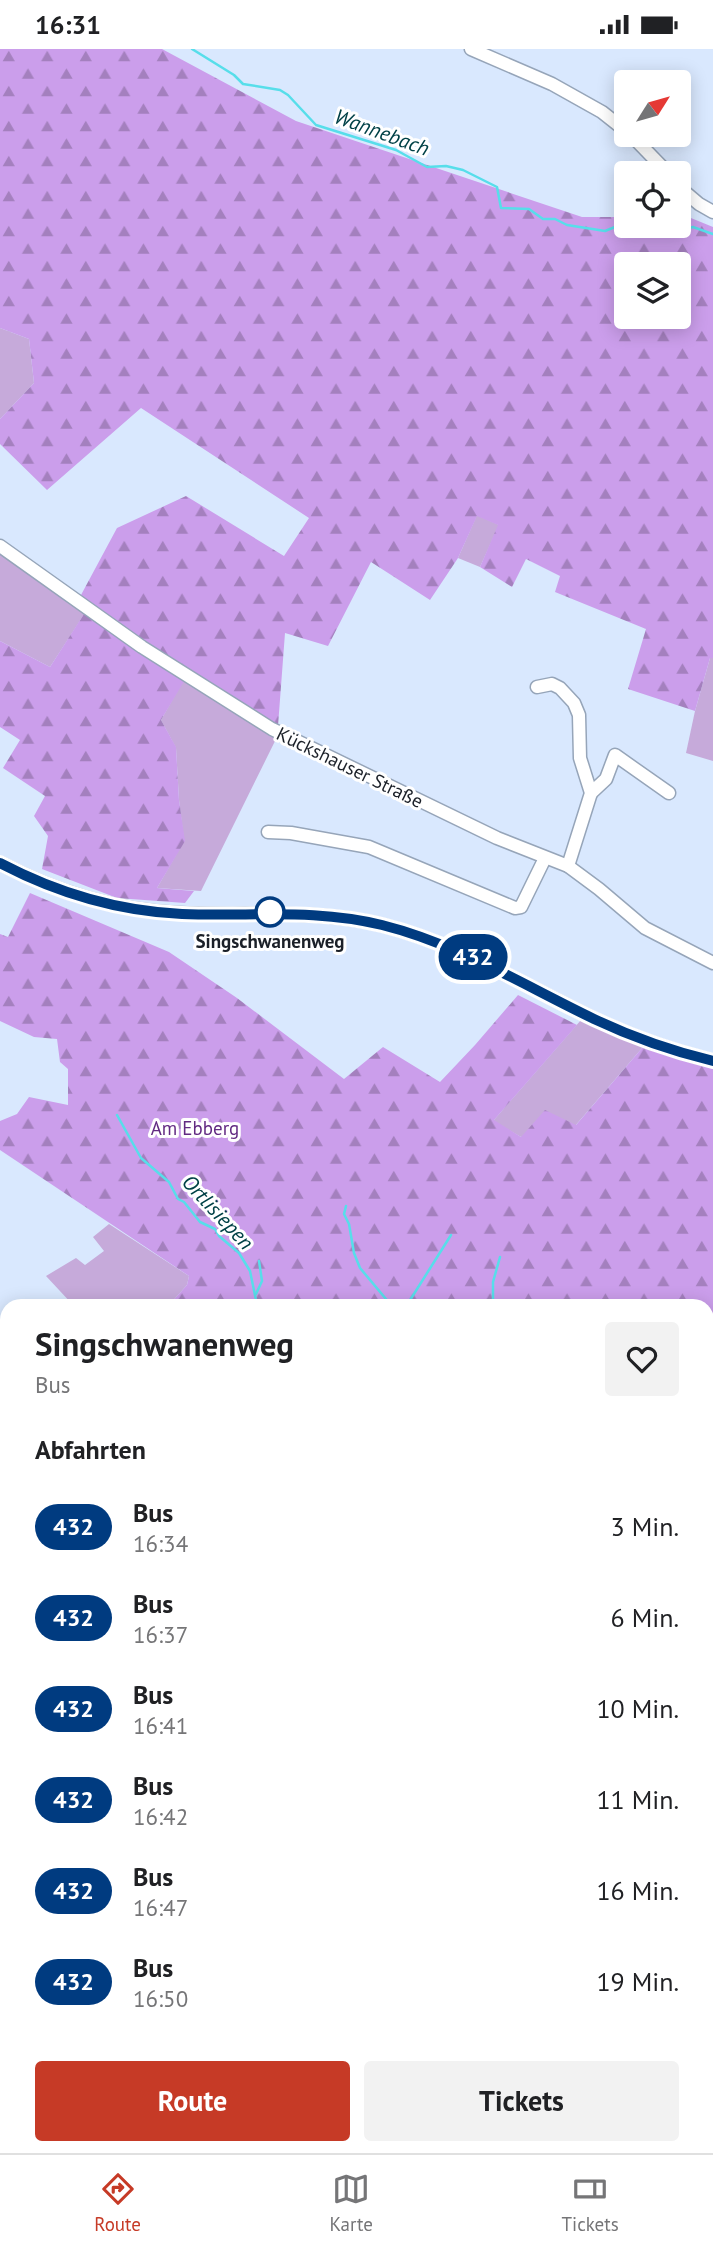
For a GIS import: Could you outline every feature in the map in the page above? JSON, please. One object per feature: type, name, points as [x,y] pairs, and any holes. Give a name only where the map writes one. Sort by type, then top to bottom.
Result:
[{"type":"street","points":[[471,49],[552,84],[614,122]]},
{"type":"street","points":[[644,147],[658,161]]},
{"type":"street","points":[[691,197],[713,212]]},
{"type":"street","name":"Kückshauser Straße","points":[[0,546],[142,647],[272,729],[485,833],[568,866],[645,928],[711,962]]},
{"type":"street","points":[[537,687],[552,684],[560,688],[574,703],[579,715],[580,758],[591,793]]},
{"type":"street","points":[[568,866],[591,793],[606,779],[615,755],[670,793]]},
{"type":"street","points":[[268,832],[291,833],[369,848],[514,908],[522,907],[545,858]]},
{"type":"street","points":[[0,863],[64,892],[137,910],[188,914],[316,914],[391,927],[472,956],[632,1036],[713,1061]]},
{"type":"street","points":[[711,962],[713,948]]},
{"type":"street","points":[[0,1504],[0,1519]]},
{"type":"shaded area","points":[[0,328],[29,339],[34,383],[0,419]]},
{"type":"shaded area","points":[[477,515],[499,525],[480,567],[458,558]]},
{"type":"shaded area","points":[[0,549],[87,610],[50,667],[0,641]]},
{"type":"shaded area","points":[[710,658],[713,658],[713,761],[686,753]]},
{"type":"shaded area","points":[[184,679],[278,735],[201,891],[157,888],[184,841],[176,748],[161,720]]},
{"type":"shaded area","points":[[581,1020],[643,1047],[575,1126],[521,1137],[493,1121]]},
{"type":"shaded area","points":[[109,1224],[189,1276],[187,1285],[174,1299],[67,1299],[46,1276],[76,1258],[85,1265],[104,1251],[93,1237]]},
{"type":"green space","points":[[0,49],[162,49],[296,121],[582,217],[614,217],[614,238],[691,238],[691,218],[713,227],[713,658],[710,658],[695,711],[628,689],[646,629],[555,592],[560,576],[526,559],[512,587],[480,567],[498,525],[477,516],[458,558],[430,600],[371,562],[328,646],[285,633],[278,726],[189,673],[161,720],[176,747],[185,841],[157,888],[194,891],[185,903],[117,898],[42,869],[48,836],[34,816],[45,796],[3,768],[20,740],[0,727],[0,641],[50,667],[89,606],[81,595],[117,528],[186,496],[284,556],[309,518],[141,408],[47,490],[0,444],[0,419],[34,383],[29,339],[0,328]]},
{"type":"green space","name":"Am Ebberg","points":[[30,893],[169,952],[237,998],[344,1079],[383,1047],[440,1082],[518,995],[577,1025],[494,1120],[521,1137],[545,1110],[576,1125],[643,1047],[713,1066],[713,1299],[174,1299],[187,1285],[189,1276],[0,1150],[0,1121],[17,1114],[29,1097],[68,1105],[68,1069],[60,1062],[57,1039],[34,1037],[0,1021],[0,934],[8,937]]},
{"type":"waterway","name":"Wannebach","points":[[192,49],[234,75],[243,84],[280,90],[316,125],[396,150],[427,167],[446,166],[463,170],[497,187],[501,208],[529,209],[543,219],[555,219],[567,225],[605,231],[614,227]]},
{"type":"waterway","name":"Wannebach","points":[[691,227],[713,234]]},
{"type":"waterway","name":"Ortlisiepen","points":[[117,1115],[141,1158],[169,1182],[178,1199],[184,1202],[200,1222],[215,1229],[219,1236],[239,1253],[250,1271],[256,1299]]},
{"type":"waterway","points":[[346,1206],[344,1214],[360,1268],[386,1299]]},
{"type":"waterway","points":[[411,1299],[451,1235]]},
{"type":"waterway","points":[[493,1299],[493,1282],[500,1257]]},
{"type":"waterway","points":[[256,1294],[262,1281],[259,1261]]},
{"type":"bus line","name":"432","points":[[0,863],[64,892],[137,910],[188,914],[316,914],[382,925],[438,942],[472,956],[632,1036],[713,1061]]},
{"type":"place","name":"Singschwanenweg","points":[[270,912]]}]
